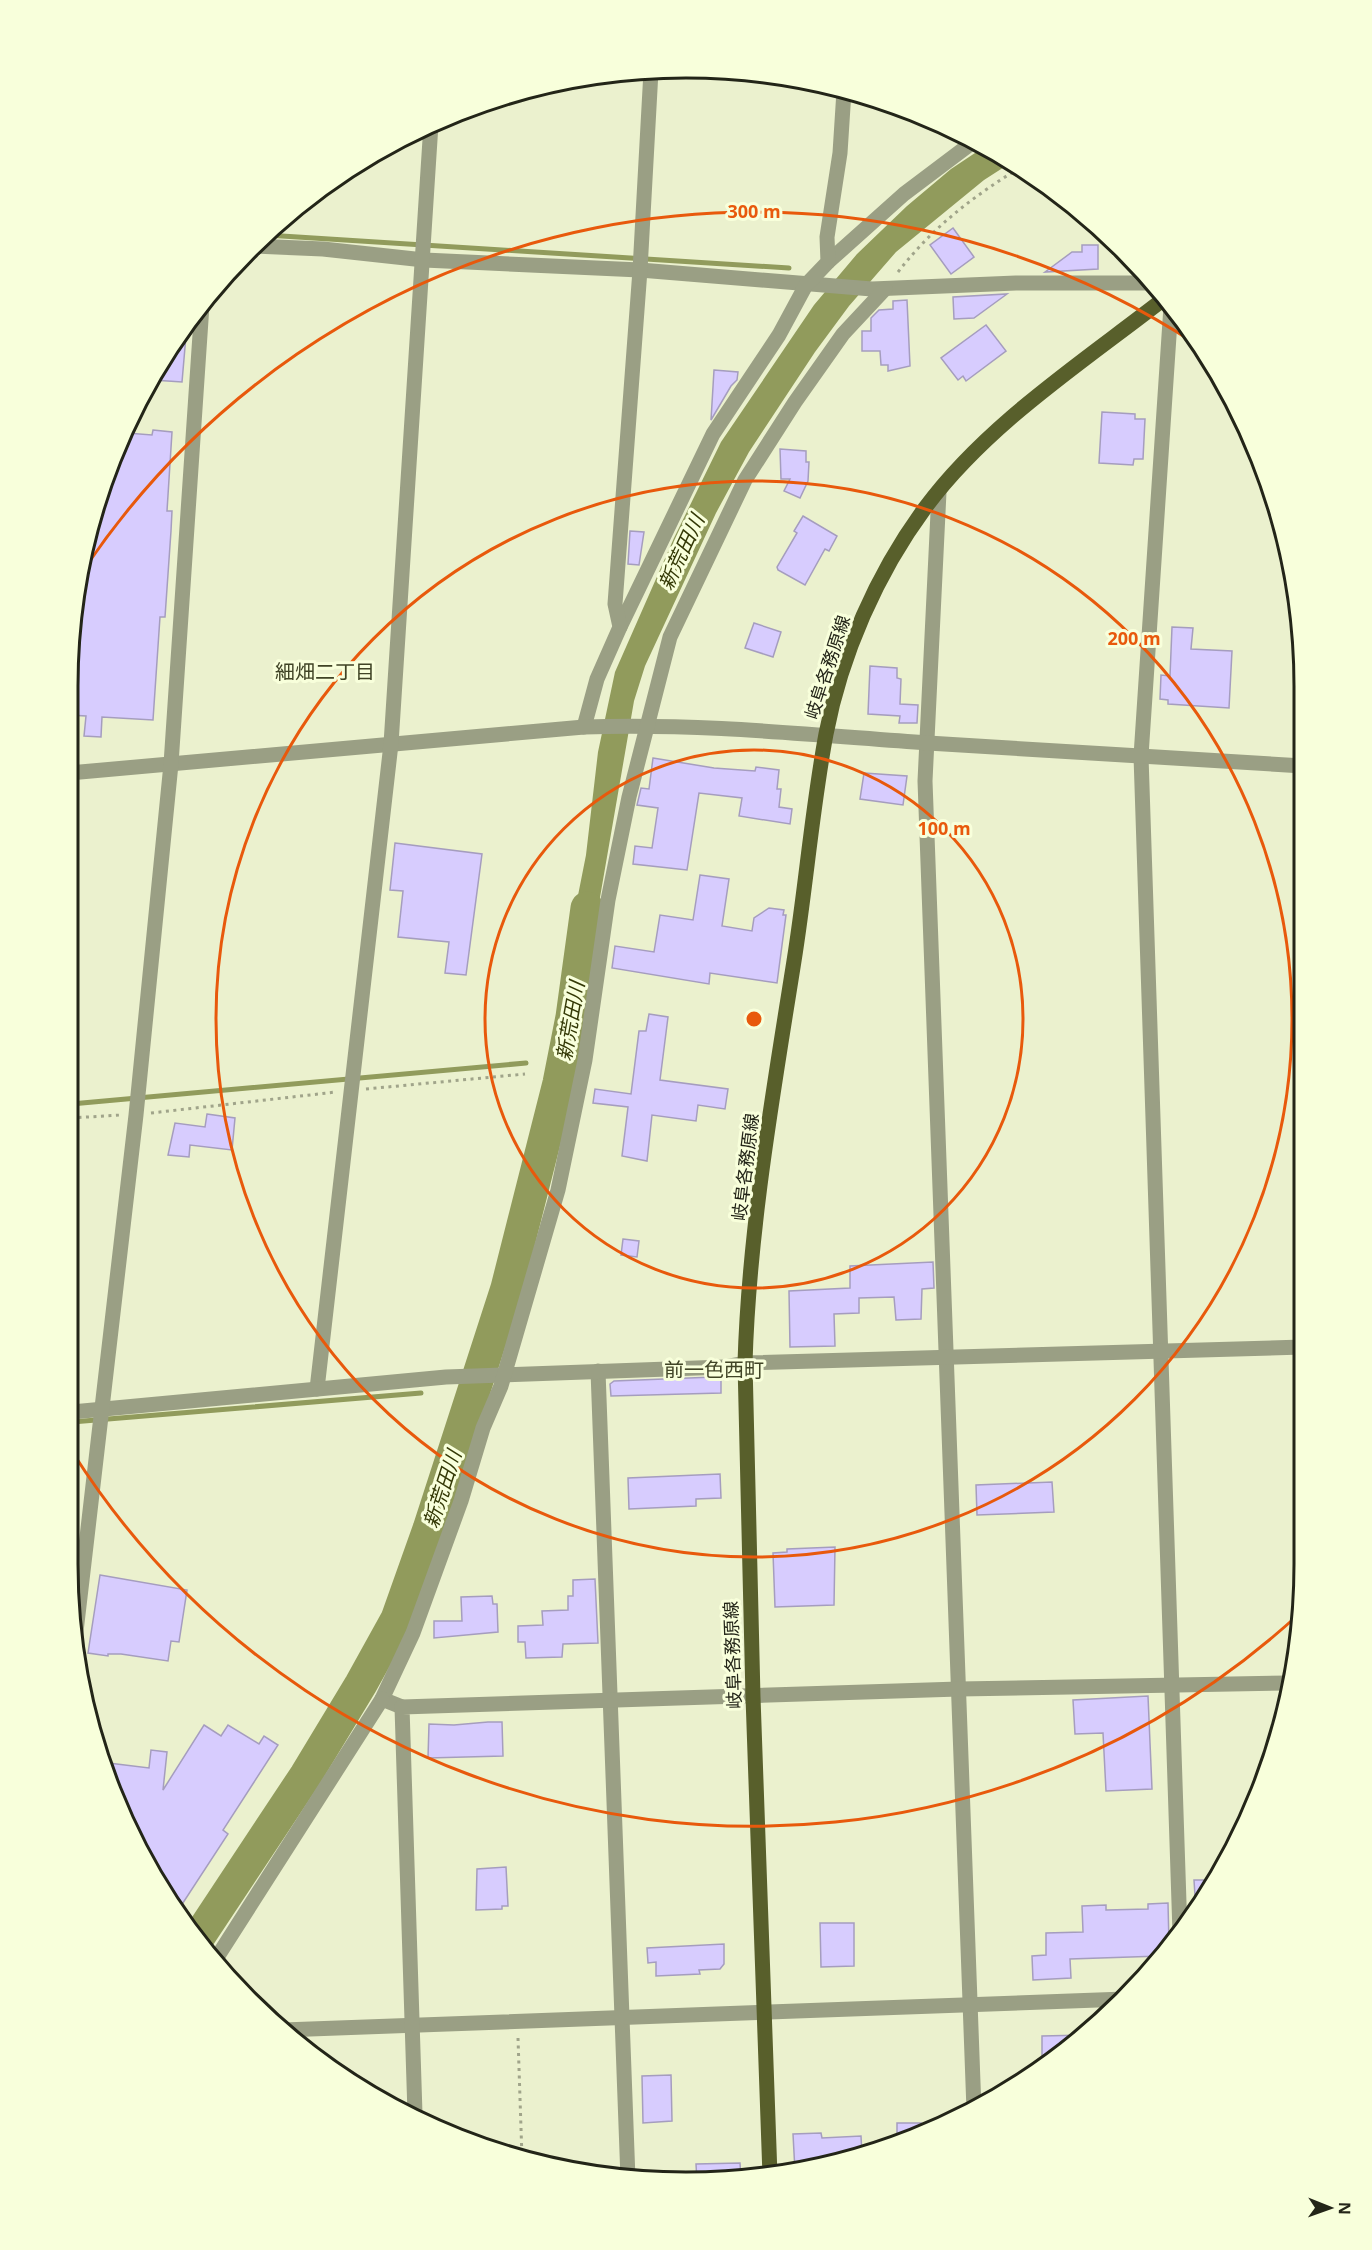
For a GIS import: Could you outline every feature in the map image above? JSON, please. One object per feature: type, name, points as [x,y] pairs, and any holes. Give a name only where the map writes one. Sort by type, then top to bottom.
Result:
[{"type":"main road","name":"岐阜各務原線","points":[[770,2166],[753,1697],[745,1363],[747,1311],[775,1083],[804,900],[826,735],[834,699],[869,603],[925,508],[988,437],[1158,304]]},
{"type":"street","points":[[620,627],[615,604],[640,270],[651,79]]},
{"type":"street","points":[[828,262],[827,237],[840,153],[843,99]]},
{"type":"street","points":[[317,1389],[391,744],[431,134]]},
{"type":"street","points":[[589,727],[597,679],[713,434],[779,335],[806,285],[828,262],[904,194],[966,147]]},
{"type":"street","points":[[266,247],[323,249],[424,261],[640,270],[879,289],[1139,280]]},
{"type":"street","points":[[220,1953],[382,1699],[413,1633],[500,1374],[558,1190],[585,1060],[608,900],[641,725],[670,637],[745,480],[795,402],[843,334],[879,289]]},
{"type":"street","points":[[1170,319],[1141,756],[1180,1919]]},
{"type":"street","points":[[79,1603],[136,1115],[171,764],[201,320]]},
{"type":"street","points":[[939,492],[934,646],[925,781],[974,2099]]},
{"type":"street","points":[[78,772],[589,727],[641,725],[785,730],[826,735],[1294,765]]},
{"type":"street","points":[[78,1412],[460,1376],[724,1367],[745,1363],[1294,1347]]},
{"type":"street","points":[[598,1371],[628,2169]]},
{"type":"street","points":[[382,1699],[402,1707],[959,1689],[1282,1683]]},
{"type":"street","points":[[402,1707],[415,2108]]},
{"type":"street","points":[[296,2030],[1109,2000]]},
{"type":"path","points":[[879,289],[923,240],[958,210],[1012,173]]},
{"type":"path","points":[[78,1118],[136,1115],[525,1074]]},
{"type":"path","points":[[518,2022],[522,2149]]},
{"type":"water","points":[[976,152],[1004,167],[984,180],[896,252],[849,306],[815,352],[749,452],[716,513],[645,666],[634,701],[590,955],[567,951],[586,855],[598,752],[615,672],[674,538],[721,442],[814,305],[857,254],[907,206],[951,169]]},
{"type":"building","points":[[953,228],[974,257],[951,274],[930,245]]},
{"type":"building","points":[[1082,245],[1098,245],[1098,269],[1045,272],[1072,252],[1082,252]]},
{"type":"building","points":[[1007,294],[974,318],[954,319],[953,297]]},
{"type":"building","points":[[907,300],[910,366],[888,371],[888,365],[881,365],[880,351],[862,351],[862,331],[871,331],[871,318],[879,310],[893,309],[893,301]]},
{"type":"building","points":[[986,325],[1006,351],[966,381],[963,376],[958,380],[941,358]]},
{"type":"building","points":[[186,341],[182,382],[160,380]]},
{"type":"building","points":[[714,370],[738,372],[737,380],[711,420]]},
{"type":"building","points":[[1102,412],[1135,414],[1135,419],[1145,419],[1143,459],[1134,459],[1133,465],[1099,463]]},
{"type":"building","points":[[153,430],[172,432],[167,511],[172,511],[165,617],[160,617],[153,720],[102,717],[101,737],[84,736],[86,716],[78,716],[79,646],[90,567],[110,491],[124,453],[133,433],[152,435]]},
{"type":"building","points":[[780,449],[806,451],[806,462],[809,462],[808,481],[800,498],[784,491],[790,479],[781,479]]},
{"type":"building","points":[[803,516],[837,536],[829,551],[825,549],[805,585],[778,570],[777,567],[797,533],[794,531]]},
{"type":"building","points":[[630,531],[644,532],[639,565],[628,564]]},
{"type":"building","points":[[754,623],[781,632],[773,657],[745,648]]},
{"type":"building","points":[[1172,627],[1193,628],[1191,649],[1232,651],[1229,708],[1168,704],[1168,700],[1160,699],[1161,675],[1170,676]]},
{"type":"building","points":[[870,666],[897,668],[897,678],[901,679],[900,704],[918,705],[917,723],[899,723],[900,716],[868,714]]},
{"type":"building","points":[[653,758],[714,768],[755,771],[756,767],[779,770],[777,789],[781,789],[779,807],[792,809],[790,824],[739,816],[742,798],[699,793],[687,870],[633,864],[635,846],[652,848],[658,808],[637,805],[641,788],[649,789]]},
{"type":"building","points":[[864,773],[907,776],[903,805],[860,799]]},
{"type":"building","points":[[395,843],[482,854],[466,975],[445,973],[449,942],[398,937],[403,891],[390,890]]},
{"type":"building","points":[[700,875],[729,879],[722,926],[752,931],[754,918],[769,908],[784,910],[783,915],[786,915],[777,983],[710,973],[709,984],[612,968],[615,946],[654,952],[660,915],[693,920]]},
{"type":"building","points":[[649,1014],[668,1017],[660,1080],[728,1089],[725,1109],[698,1105],[696,1121],[652,1115],[647,1161],[622,1156],[628,1107],[593,1103],[595,1089],[631,1094],[639,1031],[646,1031]]},
{"type":"building","points":[[207,1114],[235,1118],[232,1150],[190,1145],[189,1157],[168,1155],[175,1123],[205,1127]]},
{"type":"building","points":[[623,1239],[639,1241],[637,1257],[621,1255]]},
{"type":"building","points":[[933,1262],[934,1288],[922,1289],[921,1319],[896,1320],[894,1297],[859,1298],[859,1313],[834,1314],[835,1346],[790,1347],[789,1291],[850,1288],[850,1266]]},
{"type":"building","points":[[714,1377],[721,1379],[721,1393],[611,1396],[610,1384],[614,1381]]},
{"type":"building","points":[[720,1474],[721,1498],[696,1499],[696,1506],[629,1509],[628,1478]]},
{"type":"building","points":[[1052,1482],[1054,1512],[977,1515],[976,1485]]},
{"type":"building","points":[[835,1547],[834,1605],[775,1607],[773,1553],[787,1552],[787,1549]]},
{"type":"building","points":[[100,1575],[187,1590],[179,1642],[171,1641],[168,1661],[121,1654],[108,1654],[108,1656],[88,1653]]},
{"type":"building","points":[[595,1579],[598,1643],[563,1644],[562,1657],[526,1658],[525,1642],[518,1642],[518,1626],[543,1625],[542,1611],[568,1610],[568,1596],[573,1596],[573,1580]]},
{"type":"building","points":[[492,1596],[493,1604],[497,1604],[498,1632],[434,1638],[434,1621],[462,1621],[461,1597]]},
{"type":"building","points":[[1148,1696],[1152,1789],[1106,1791],[1103,1733],[1075,1734],[1073,1700]]},
{"type":"building","points":[[502,1722],[503,1756],[428,1758],[429,1724],[454,1725]]},
{"type":"building","points":[[204,1725],[221,1736],[228,1725],[259,1744],[264,1736],[278,1745],[223,1830],[228,1834],[182,1905],[141,1833],[112,1763],[149,1768],[151,1750],[167,1752],[163,1790]]},
{"type":"building","points":[[506,1867],[508,1906],[502,1906],[502,1909],[476,1910],[477,1869]]},
{"type":"building","points":[[1194,1880],[1206,1880],[1196,1896]]},
{"type":"building","points":[[1168,1903],[1169,1933],[1150,1956],[1070,1959],[1071,1978],[1033,1980],[1032,1956],[1046,1955],[1046,1933],[1083,1932],[1082,1906],[1106,1905],[1106,1910],[1148,1909],[1148,1904]]},
{"type":"building","points":[[820,1923],[854,1923],[854,1966],[821,1967]]},
{"type":"building","points":[[724,1944],[724,1964],[720,1969],[699,1970],[700,1974],[656,1976],[656,1962],[648,1963],[647,1948]]},
{"type":"building","points":[[1069,2035],[1042,2056],[1042,2036]]},
{"type":"building","points":[[671,2075],[672,2121],[643,2123],[642,2076]]},
{"type":"building","points":[[897,2123],[921,2123],[919,2126],[897,2134]]},
{"type":"building","points":[[821,2133],[822,2138],[861,2136],[862,2146],[795,2162],[793,2134]]},
{"type":"building","points":[[740,2163],[740,2170],[696,2172],[696,2164]]},
{"type":"waterway","points":[[278,236],[789,268]]},
{"type":"waterway","name":"新荒田川","points":[[202,1932],[306,1775],[397,1619],[429,1529],[507,1288],[559,1083],[572,1017],[587,908]]},
{"type":"waterway","points":[[78,1103],[526,1063]]},
{"type":"waterway","points":[[78,1422],[421,1393]]},
{"type":"district","name":"細畑二丁目","points":[[325,671]]},
{"type":"district","name":"前一色西町","points":[[714,1369]]}]
